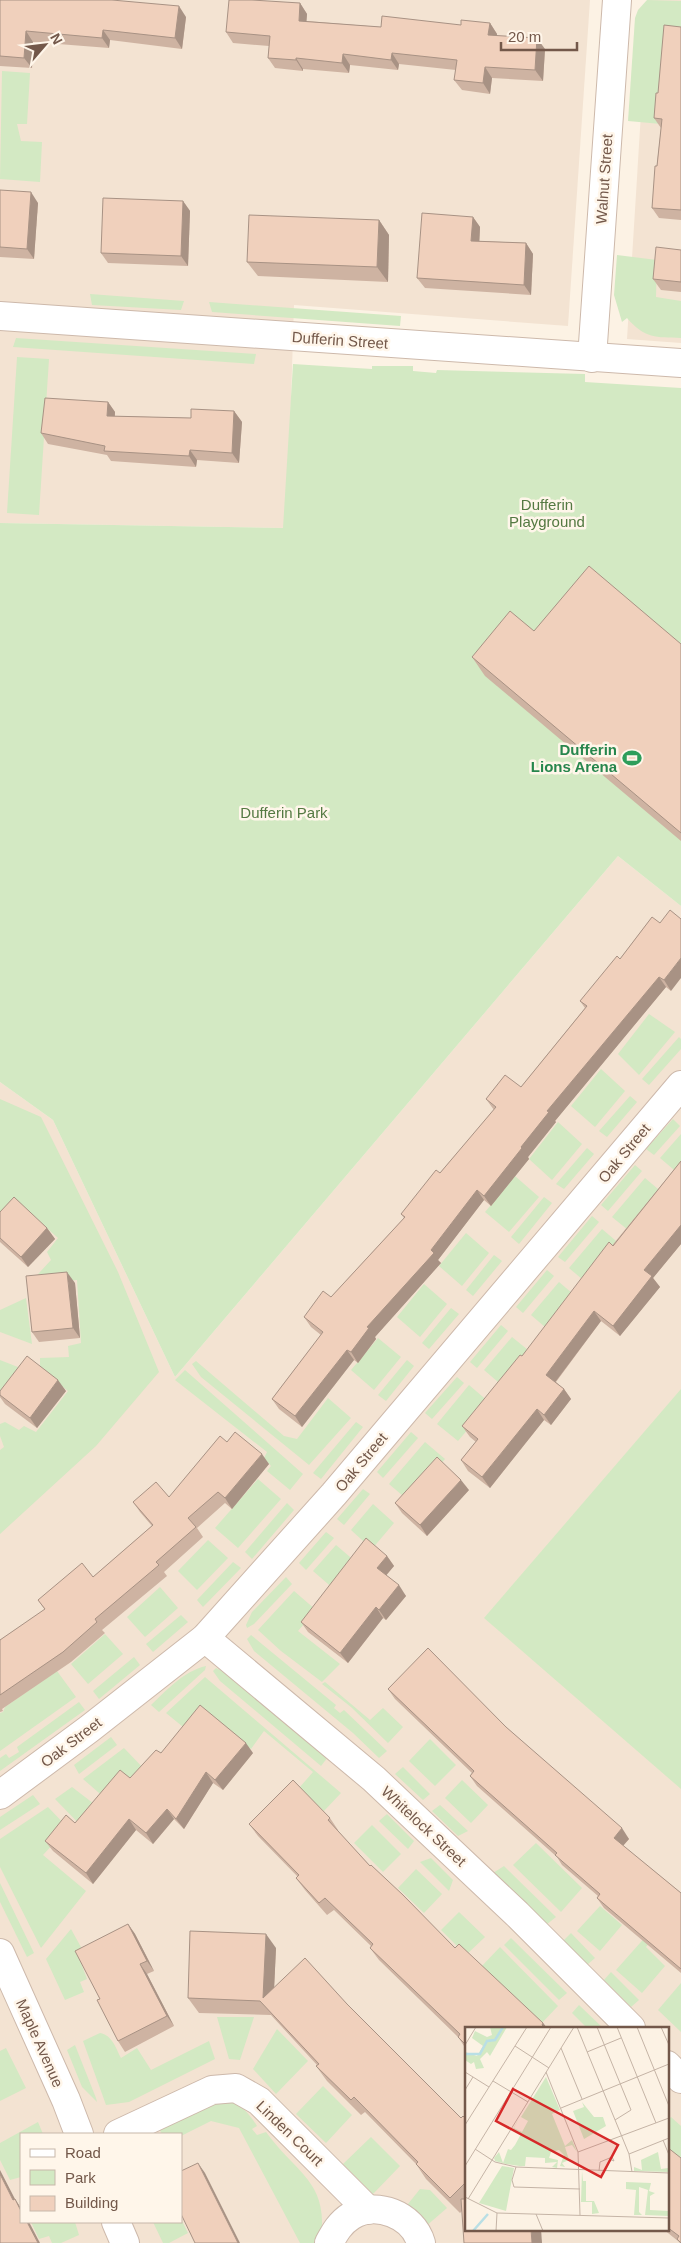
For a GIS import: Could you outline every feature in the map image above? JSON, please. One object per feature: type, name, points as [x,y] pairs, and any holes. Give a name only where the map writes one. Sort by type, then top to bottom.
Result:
[{"type":"street","name":"Walnut Street","points":[[592,358],[617,0]]},
{"type":"street","name":"Dufferin Street","points":[[0,316],[681,363]]},
{"type":"street","name":"Oak Street","points":[[0,1794],[89,1730],[205,1638],[334,1494],[681,1085]]},
{"type":"street","name":"Whitelock Street","points":[[205,1638],[374,1779],[518,1914],[630,2027]]},
{"type":"street","name":"Maple Avenue","points":[[0,1953],[66,2100],[79,2133]]},
{"type":"street","points":[[668,2066],[681,2078]]},
{"type":"street","name":"Linden Court","points":[[120,2133],[212,2090],[236,2088],[259,2101],[368,2210]]},
{"type":"street","points":[[329,2243],[339,2226],[352,2215],[368,2210],[391,2212],[406,2220],[419,2236],[421,2243]]},
{"type":"street","points":[[116,2223],[125,2243]]},
{"type":"shaded area","points":[[0,0],[590,0],[568,326],[294,305],[287,528],[0,523]]},
{"type":"shaded area","points":[[648,0],[681,0],[681,343],[627,339]]},
{"type":"shaded area","points":[[618,856],[681,906],[681,2243],[0,2243],[0,1082],[53,1120],[175,1377]]},
{"type":"green space","points":[[647,0],[681,1],[681,33],[661,124],[628,121],[635,18],[638,10]]},
{"type":"green space","points":[[2,71],[30,73],[27,124],[17,124],[21,141],[42,142],[40,182],[0,179]]},
{"type":"green space","points":[[617,255],[657,260],[656,297],[681,301],[681,338],[651,336],[633,325],[627,318],[622,322],[614,295]]},
{"type":"green space","points":[[90,294],[184,301],[181,310],[92,305]]},
{"type":"green space","points":[[209,302],[401,316],[400,326],[212,312]]},
{"type":"green space","points":[[16,338],[256,354],[254,364],[13,347]]},
{"type":"green space","points":[[17,357],[49,359],[39,515],[7,513]]},
{"type":"green space","name":"Dufferin Park","points":[[293,364],[372,369],[372,366],[413,366],[413,371],[436,373],[437,370],[585,374],[585,382],[681,388],[681,906],[618,856],[175,1377],[53,1120],[0,1082],[0,523],[283,528]]},
{"type":"green space","points":[[649,1014],[675,1032],[639,1075],[618,1054]]},
{"type":"green space","points":[[679,1037],[681,1039],[681,1049],[649,1085],[642,1079]]},
{"type":"green space","points":[[601,1069],[625,1091],[595,1127],[571,1106]]},
{"type":"green space","points":[[630,1096],[637,1102],[607,1137],[599,1131]]},
{"type":"green space","points":[[0,1099],[41,1117],[118,1272],[159,1372],[96,1446],[0,1534],[0,1450],[4,1447],[0,1436],[0,1424],[5,1422],[19,1430],[24,1426],[36,1432],[68,1391],[40,1369],[40,1358],[69,1357],[68,1346],[81,1343],[77,1280],[29,1284],[51,1260],[47,1252],[58,1238],[21,1205],[0,1217]]},
{"type":"green space","points":[[673,1119],[680,1126],[654,1155],[646,1149]]},
{"type":"green space","points":[[558,1122],[582,1144],[552,1180],[529,1159]]},
{"type":"green space","points":[[681,1134],[681,1173],[680,1175],[660,1158]]},
{"type":"green space","points":[[587,1148],[594,1154],[564,1189],[556,1184]]},
{"type":"green space","points":[[635,1165],[642,1171],[608,1211],[601,1205]]},
{"type":"green space","points":[[515,1176],[539,1197],[509,1232],[485,1212]]},
{"type":"green space","points":[[645,1178],[665,1195],[633,1234],[612,1217]]},
{"type":"green space","points":[[544,1197],[552,1203],[519,1244],[511,1237]]},
{"type":"green space","points":[[592,1216],[599,1222],[565,1262],[558,1257]]},
{"type":"green space","points":[[602,1229],[622,1246],[589,1285],[569,1268]]},
{"type":"green space","points":[[466,1233],[489,1253],[462,1286],[439,1266]]},
{"type":"green space","points":[[494,1255],[502,1261],[473,1296],[466,1290]]},
{"type":"green space","points":[[547,1270],[554,1276],[523,1313],[516,1307]]},
{"type":"green space","points":[[559,1282],[579,1299],[552,1333],[531,1315]]},
{"type":"green space","points":[[424,1284],[447,1304],[420,1337],[397,1317]]},
{"type":"green space","points":[[26,1298],[32,1344],[0,1332],[0,1310]]},
{"type":"green space","points":[[451,1308],[459,1314],[429,1349],[422,1343]]},
{"type":"green space","points":[[501,1325],[508,1331],[477,1368],[470,1362]]},
{"type":"green space","points":[[512,1337],[533,1354],[505,1388],[484,1370]]},
{"type":"green space","points":[[378,1338],[401,1357],[374,1390],[351,1370]]},
{"type":"green space","points":[[0,1360],[23,1369],[0,1397]]},
{"type":"green space","points":[[407,1360],[414,1366],[386,1401],[378,1395]]},
{"type":"green space","points":[[196,1361],[284,1436],[297,1439],[328,1398],[351,1418],[309,1465],[201,1377],[192,1364]]},
{"type":"green space","points":[[185,1370],[303,1474],[290,1490],[267,1471],[271,1466],[264,1458],[267,1452],[175,1380]]},
{"type":"green space","points":[[457,1377],[464,1383],[432,1419],[425,1413]]},
{"type":"green space","points":[[469,1385],[490,1403],[458,1441],[437,1424]]},
{"type":"green space","points":[[681,1389],[681,1789],[484,1618]]},
{"type":"green space","points":[[356,1422],[363,1427],[321,1479],[313,1473]]},
{"type":"green space","points":[[411,1432],[418,1438],[383,1478],[377,1472]]},
{"type":"green space","points":[[425,1442],[445,1459],[409,1501],[389,1484]]},
{"type":"green space","points":[[258,1479],[281,1499],[238,1548],[215,1528]]},
{"type":"green space","points":[[363,1489],[370,1494],[344,1525],[337,1519]]},
{"type":"green space","points":[[287,1503],[294,1510],[252,1559],[245,1552]]},
{"type":"green space","points":[[373,1504],[394,1523],[372,1549],[351,1530]]},
{"type":"green space","points":[[326,1532],[334,1538],[306,1570],[299,1563]]},
{"type":"green space","points":[[208,1540],[228,1558],[197,1590],[178,1571]]},
{"type":"green space","points":[[336,1545],[357,1563],[335,1590],[313,1571]]},
{"type":"green space","points":[[233,1562],[241,1568],[203,1607],[197,1600]]},
{"type":"green space","points":[[286,1577],[292,1584],[254,1624],[247,1628],[246,1625],[252,1612]]},
{"type":"green space","points":[[160,1587],[178,1608],[145,1637],[127,1617]]},
{"type":"green space","points":[[294,1591],[316,1610],[298,1631],[340,1664],[322,1682],[281,1651],[258,1630]]},
{"type":"green space","points":[[181,1615],[188,1622],[153,1652],[146,1644]]},
{"type":"green space","points":[[105,1634],[123,1654],[88,1684],[71,1664]]},
{"type":"green space","points":[[251,1635],[336,1705],[334,1708],[340,1713],[344,1710],[387,1751],[379,1758],[353,1733],[254,1651],[247,1639]]},
{"type":"green space","points":[[134,1657],[140,1665],[99,1699],[93,1691]]},
{"type":"green space","points":[[206,1666],[205,1670],[159,1712],[151,1705],[190,1672]]},
{"type":"green space","points":[[216,1668],[227,1673],[328,1757],[321,1766],[220,1681],[213,1671]]},
{"type":"green space","points":[[57,1671],[76,1697],[0,1751],[0,1713],[3,1712],[5,1707]]},
{"type":"green space","points":[[205,1677],[341,1793],[324,1811],[299,1788],[313,1772],[264,1731],[251,1749],[205,1712],[188,1731],[166,1713]]},
{"type":"green space","points":[[325,1682],[370,1720],[383,1708],[403,1727],[388,1743],[351,1707],[322,1684]]},
{"type":"green space","points":[[79,1702],[85,1710],[0,1771],[0,1758],[6,1754],[9,1758],[19,1752],[17,1747]]},
{"type":"green space","points":[[111,1737],[117,1745],[79,1774],[74,1765]]},
{"type":"green space","points":[[430,1739],[456,1765],[435,1786],[409,1761]]},
{"type":"green space","points":[[124,1748],[145,1770],[106,1799],[83,1779]]},
{"type":"green space","points":[[403,1767],[430,1794],[423,1800],[395,1774]]},
{"type":"green space","points":[[462,1780],[488,1805],[471,1823],[445,1798]]},
{"type":"green space","points":[[72,1787],[98,1807],[90,1835],[55,1799]]},
{"type":"green space","points":[[33,1795],[40,1804],[0,1830],[0,1817]]},
{"type":"green space","points":[[440,1805],[468,1831],[458,1836],[432,1811]]},
{"type":"green space","points":[[48,1807],[68,1828],[43,1855],[86,1891],[41,1948],[0,1867],[0,1839]]},
{"type":"green space","points":[[387,1814],[414,1841],[408,1849],[379,1821]]},
{"type":"green space","points":[[372,1825],[401,1854],[383,1872],[354,1843]]},
{"type":"green space","points":[[536,1843],[582,1888],[561,1912],[513,1865]]},
{"type":"green space","points":[[431,1858],[453,1880],[449,1891],[420,1862]]},
{"type":"green space","points":[[504,1866],[556,1917],[546,1925],[493,1873]]},
{"type":"green space","points":[[416,1869],[442,1894],[424,1913],[398,1888]]},
{"type":"green space","points":[[0,1883],[34,1953],[27,1957],[0,1902]]},
{"type":"green space","points":[[600,1906],[622,1925],[600,1951],[577,1931]]},
{"type":"green space","points":[[672,1907],[676,1911],[646,1947],[665,1966],[642,1993],[616,1970]]},
{"type":"green space","points":[[459,1912],[485,1937],[466,1955],[441,1930]]},
{"type":"green space","points":[[71,1929],[87,1958],[81,1963],[87,1979],[80,1982],[84,1992],[65,2000],[46,1959]]},
{"type":"green space","points":[[571,1933],[595,1958],[587,1965],[563,1941]]},
{"type":"green space","points":[[511,1938],[567,1993],[559,2000],[504,1945]]},
{"type":"green space","points":[[500,1947],[558,2006],[539,2026],[480,1968]]},
{"type":"green space","points":[[611,1972],[639,2000],[631,2007],[604,1980]]},
{"type":"green space","points":[[681,1983],[681,2032],[658,2010]]},
{"type":"green space","points":[[579,2005],[602,2027],[586,2027],[572,2013]]},
{"type":"green space","points":[[217,2017],[254,2017],[240,2060],[229,2059]]},
{"type":"green space","points":[[277,2029],[308,2061],[276,2094],[253,2069]]},
{"type":"green space","points":[[100,2033],[111,2039],[121,2058],[137,2048],[151,2070],[209,2041],[215,2059],[129,2102],[106,2105],[83,2041]]},
{"type":"green space","points":[[75,2045],[97,2102],[82,2087],[67,2050]]},
{"type":"green space","points":[[6,2048],[26,2088],[0,2101],[0,2051]]},
{"type":"green space","points":[[323,2086],[352,2115],[326,2143],[296,2114]]},
{"type":"green space","points":[[228,2099],[241,2107],[251,2117],[257,2126],[252,2129],[257,2135],[266,2132],[299,2169],[316,2192],[322,2222],[320,2243],[300,2243],[239,2128],[211,2121],[182,2136],[182,2133],[161,2133],[158,2127],[190,2110]]},
{"type":"green space","points":[[671,2117],[681,2126],[681,2173],[668,2151],[668,2121]]},
{"type":"green space","points":[[38,2122],[43,2133],[20,2133],[20,2177],[10,2180],[0,2160],[0,2143]]},
{"type":"green space","points":[[371,2137],[400,2166],[373,2194],[343,2164]]},
{"type":"green space","points":[[420,2189],[430,2190],[447,2208],[425,2227],[404,2209]]},
{"type":"green space","points":[[182,2221],[188,2233],[169,2243],[163,2243],[153,2223],[182,2223]]},
{"type":"green space","points":[[31,2223],[75,2223],[79,2235],[61,2243],[52,2243],[49,2236],[39,2239]]},
{"type":"building","points":[[0,0],[112,0],[179,6],[175,38],[103,30],[102,38],[26,31],[24,58],[0,56]]},
{"type":"building","points":[[229,0],[300,3],[299,21],[381,27],[382,16],[461,25],[461,20],[490,23],[488,35],[537,38],[535,70],[485,67],[483,83],[454,80],[457,60],[392,53],[391,60],[343,54],[342,63],[296,58],[296,60],[268,58],[270,36],[226,32]]},
{"type":"building","points":[[664,25],[681,27],[681,210],[652,208],[655,166],[657,166],[662,119],[654,118]]},
{"type":"building","points":[[0,190],[31,192],[27,249],[0,247]]},
{"type":"building","points":[[103,198],[183,201],[181,256],[101,253]]},
{"type":"building","points":[[422,213],[473,217],[471,241],[526,243],[524,285],[417,278]]},
{"type":"building","points":[[249,215],[379,220],[377,267],[247,262]]},
{"type":"building","points":[[656,247],[681,250],[681,282],[653,279]]},
{"type":"building","points":[[45,398],[108,402],[107,416],[191,418],[191,409],[234,411],[232,453],[190,450],[189,456],[104,451],[105,446],[41,433]]},
{"type":"building","name":"Dufferin Lions Arena","points":[[589,566],[681,644],[681,833],[472,657],[510,611],[534,631]]},
{"type":"building","points":[[670,910],[681,919],[681,958],[664,980],[659,977],[547,1111],[549,1112],[484,1196],[477,1190],[431,1250],[434,1253],[367,1327],[369,1328],[351,1352],[347,1350],[295,1416],[272,1399],[323,1332],[304,1317],[323,1291],[331,1297],[405,1217],[401,1214],[436,1170],[440,1173],[496,1107],[486,1099],[505,1075],[521,1087],[587,1006],[580,1001],[617,956],[620,959],[652,917],[660,923]]},
{"type":"building","points":[[681,1161],[681,1225],[644,1270],[652,1276],[613,1326],[594,1311],[546,1375],[564,1389],[544,1415],[537,1409],[482,1477],[461,1460],[478,1439],[462,1426],[520,1355],[522,1356],[609,1242],[613,1246]]},
{"type":"building","points":[[14,1197],[47,1228],[21,1257],[0,1238],[0,1212]]},
{"type":"building","points":[[67,1272],[73,1328],[32,1332],[26,1276]]},
{"type":"building","points":[[27,1356],[58,1380],[30,1418],[0,1395],[0,1391]]},
{"type":"building","points":[[235,1432],[262,1454],[225,1498],[218,1492],[188,1518],[196,1527],[156,1562],[159,1565],[95,1619],[97,1622],[63,1652],[0,1695],[0,1640],[45,1609],[38,1600],[82,1563],[93,1577],[153,1525],[133,1502],[156,1482],[169,1497],[220,1436],[227,1442]]},
{"type":"building","points":[[437,1457],[461,1480],[420,1525],[395,1503]]},
{"type":"building","points":[[366,1538],[387,1556],[377,1568],[399,1585],[379,1610],[376,1607],[340,1653],[301,1622]]},
{"type":"building","points":[[428,1648],[506,1727],[622,1828],[614,1838],[681,1893],[681,1969],[597,1898],[600,1894],[470,1776],[474,1771],[388,1689]]},
{"type":"building","points":[[200,1705],[246,1743],[215,1780],[206,1772],[176,1819],[167,1809],[146,1833],[129,1819],[86,1873],[45,1841],[66,1815],[75,1823],[120,1770],[130,1778],[156,1750],[161,1753]]},
{"type":"building","points":[[293,1780],[330,1818],[328,1820],[370,1866],[403,1895],[455,1948],[459,1944],[543,2023],[544,2027],[465,2027],[465,2044],[458,2037],[460,2034],[370,1948],[373,1944],[325,1898],[319,1903],[296,1878],[299,1875],[249,1824]]},
{"type":"building","points":[[128,1924],[147,1961],[140,1964],[167,2016],[118,2041],[97,2000],[100,1999],[75,1951]]},
{"type":"building","points":[[190,1931],[266,1934],[263,1998],[305,1958],[347,2004],[461,2118],[463,2116],[465,2118],[465,2183],[450,2198],[416,2164],[418,2162],[354,2097],[351,2100],[316,2066],[319,2064],[260,2001],[188,1998]]},
{"type":"building","points":[[668,2148],[681,2158],[681,2243],[677,2239],[679,2236],[668,2228]]},
{"type":"building","points":[[198,2163],[238,2243],[195,2243],[182,2216],[182,2171]]},
{"type":"building","points":[[0,2174],[13,2200],[15,2199],[20,2209],[20,2223],[28,2223],[38,2243],[0,2243]]},
{"type":"building","points":[[461,2199],[465,2199],[465,2230],[531,2230],[532,2243],[464,2243]]},
{"type":"place","name":"Dufferin Lions Arena","points":[[632,758]]},
{"type":"park label","name":"Dufferin Playground","points":[[547,512]]}]
